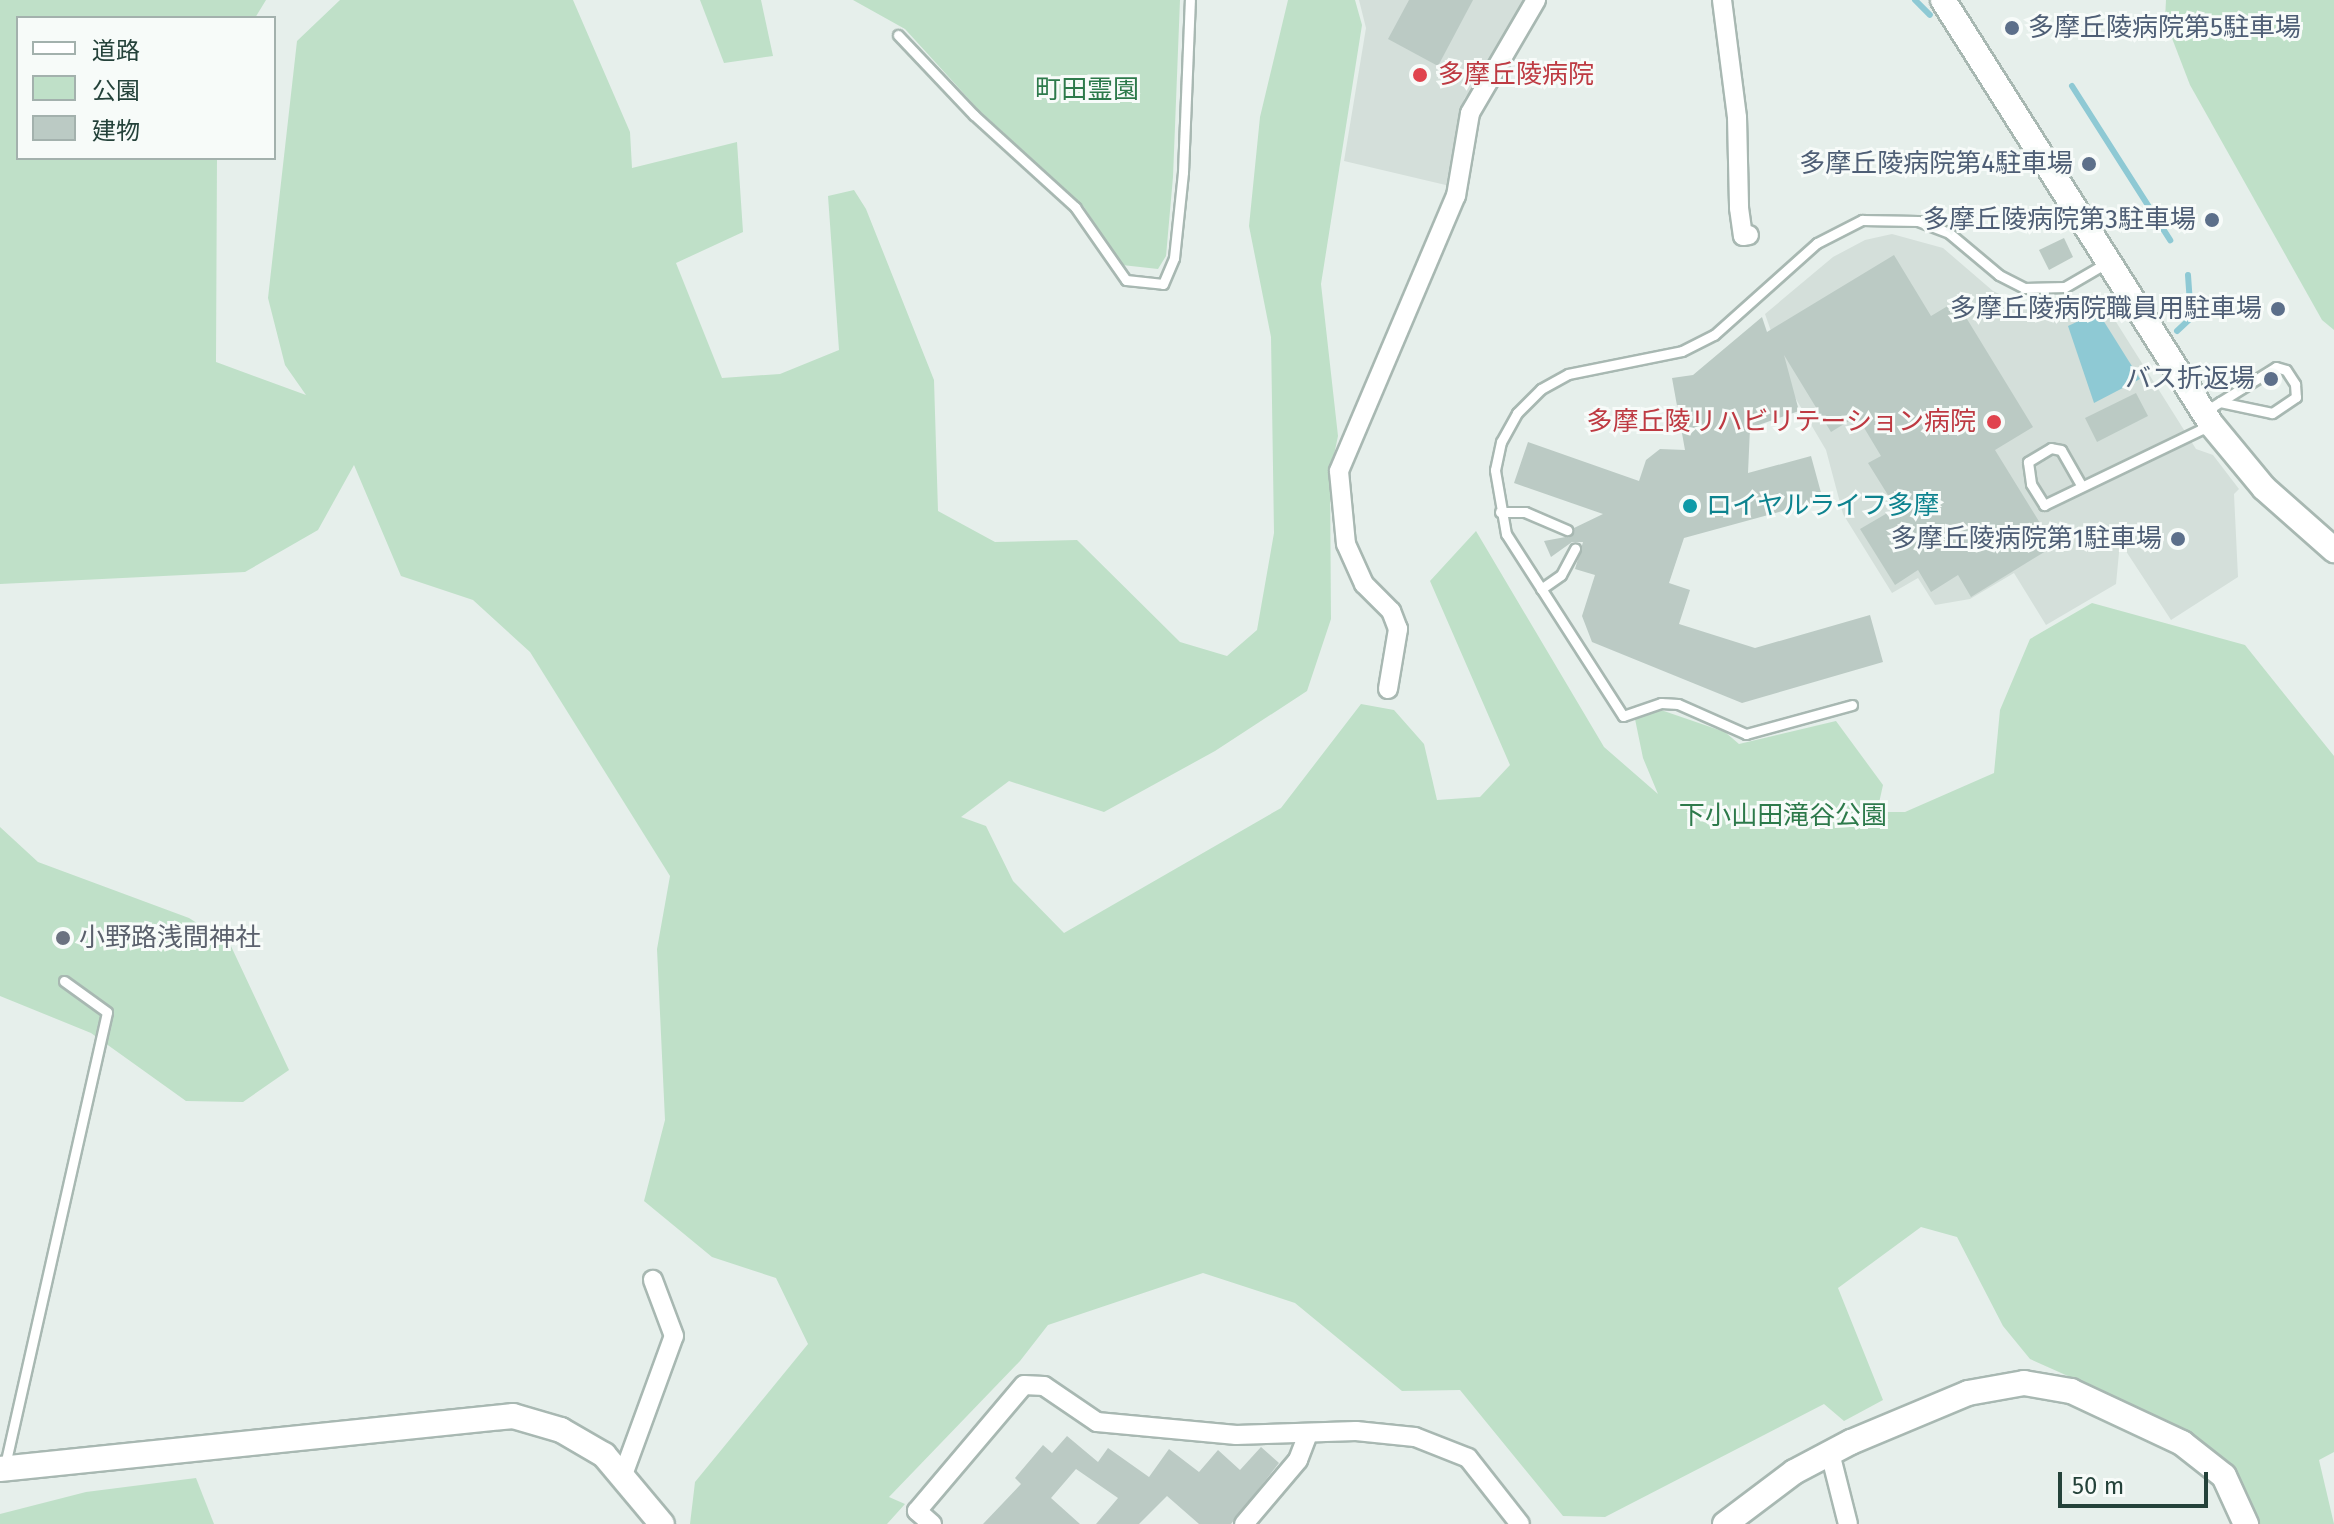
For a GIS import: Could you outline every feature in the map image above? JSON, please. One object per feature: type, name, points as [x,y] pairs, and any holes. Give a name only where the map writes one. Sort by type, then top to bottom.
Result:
[{"type":"street","points":[[1388,689],[1398,629],[1391,611],[1364,584],[1346,544],[1339,471],[1456,196],[1470,113],[1536,0]]},
{"type":"street","points":[[1722,0],[1737,117],[1739,208],[1743,236],[1749,235]]},
{"type":"street","points":[[1943,0],[2108,262],[2264,488],[2334,550]]},
{"type":"street","points":[[623,1475],[674,1336],[653,1280]]},
{"type":"street","points":[[1725,1524],[1830,1453],[1968,1393],[2024,1383],[2071,1391],[2144,1422],[2214,1465],[2233,1490],[2246,1524]]},
{"type":"street","points":[[932,1524],[917,1511],[1024,1385],[1044,1386],[1097,1422],[1236,1435],[1356,1431],[1415,1437],[1468,1458],[1520,1524]]},
{"type":"street","points":[[2,1468],[513,1416],[561,1430],[604,1455],[662,1524]]},
{"type":"street","points":[[1251,1521],[1298,1460],[1308,1434]]},
{"type":"street","points":[[1830,1453],[1848,1524]]},
{"type":"lane","points":[[898,35],[974,115],[1075,207],[1126,280],[1163,284],[1174,258],[1183,172],[1190,0]]},
{"type":"lane","points":[[1852,705],[1746,734],[1678,704],[1661,703],[1623,716],[1506,534],[1495,470],[1501,442],[1517,413],[1541,389],[1568,374],[1682,351],[1714,335],[1838,230],[1862,220],[1918,221],[1949,233],[1999,275],[2035,290],[2065,287],[2108,262]]},
{"type":"lane","points":[[2081,485],[2061,450],[2051,448],[2028,462],[2031,484],[2044,505],[2081,485],[2212,413],[2276,367],[2286,370],[2295,384],[2296,397],[2272,413],[2212,413]]},
{"type":"lane","points":[[1500,512],[1525,512],[1567,530]]},
{"type":"lane","points":[[1541,589],[1561,575],[1575,549]]},
{"type":"lane","points":[[2,1468],[107,1012],[64,981]]},
{"type":"shaded area","name":"多摩丘陵病院","points":[[1359,0],[1526,0],[1500,50],[1464,99],[1450,186],[1344,161],[1366,28]]},
{"type":"shaded area","name":"多摩丘陵リハビリテーション病院","points":[[1892,234],[1943,248],[1993,291],[2022,305],[2049,308],[2090,294],[2101,298],[2196,449],[2213,455],[2239,489],[2234,494],[2238,577],[2171,620],[2120,542],[2116,584],[2046,625],[2014,573],[1970,599],[1935,605],[1918,578],[1892,593],[1843,514],[1826,450],[1793,394],[1765,314],[1833,257],[1865,240]]},
{"type":"green space","name":"下小山田滝谷公園","points":[[0,0],[266,0],[256,16],[16,16],[16,160],[217,160],[216,362],[306,395],[285,365],[268,298],[297,41],[340,0],[573,0],[630,132],[632,168],[737,142],[743,232],[676,263],[722,378],[780,374],[839,350],[828,196],[854,190],[866,209],[934,380],[938,511],[995,542],[1077,540],[1180,642],[1227,656],[1257,630],[1274,533],[1271,337],[1249,226],[1260,117],[1288,0],[1355,0],[1362,25],[1321,284],[1338,436],[1330,474],[1331,619],[1307,691],[1215,751],[1104,812],[1009,781],[961,817],[986,826],[1013,881],[1064,933],[1281,808],[1361,704],[1394,710],[1424,744],[1437,800],[1480,797],[1510,765],[1430,581],[1476,531],[1604,747],[1658,794],[1643,758],[1635,719],[1661,710],[1725,732],[1739,744],[1836,721],[1883,785],[1877,812],[1905,812],[1994,773],[2000,710],[2030,639],[2092,603],[2245,645],[2334,756],[2334,1452],[2319,1460],[2334,1524],[2253,1524],[2236,1475],[2124,1401],[2030,1359],[2003,1326],[1957,1237],[1921,1227],[1838,1288],[1883,1400],[1844,1421],[1824,1404],[1605,1517],[1563,1516],[1460,1390],[1402,1391],[1295,1303],[1203,1273],[1048,1325],[1020,1361],[889,1497],[905,1504],[887,1524],[690,1524],[695,1482],[808,1344],[776,1278],[712,1257],[644,1201],[665,1120],[657,949],[670,876],[530,652],[473,600],[401,576],[354,465],[318,530],[245,572],[0,584]]},
{"type":"green space","points":[[700,0],[761,0],[773,56],[724,63]]},
{"type":"green space","name":"町田霊園","points":[[853,0],[1180,0],[1173,177],[1166,256],[1158,269],[1122,265],[1084,207],[977,108],[905,29]]},
{"type":"green space","points":[[2166,0],[2334,0],[2334,330],[2322,320],[2190,85],[2165,20]]},
{"type":"green space","points":[[0,827],[38,862],[189,918],[230,944],[289,1070],[243,1102],[186,1101],[91,1033],[0,996]]},
{"type":"green space","points":[[196,1478],[214,1524],[0,1524],[0,1514],[86,1492]]},
{"type":"water","points":[[2098,312],[2140,379],[2094,403],[2068,326]]},
{"type":"building","points":[[1409,0],[1473,0],[1438,66],[1388,39]]},
{"type":"building","points":[[2064,238],[2073,257],[2049,270],[2039,250]]},
{"type":"building","points":[[1894,255],[1931,316],[1956,301],[2033,427],[1995,450],[2040,523],[2032,528],[2046,551],[1971,597],[1958,575],[1931,592],[1918,570],[1895,585],[1860,529],[1896,508],[1868,463],[1881,456],[1857,416],[1831,432],[1784,355],[1799,411],[1750,428],[1748,473],[1811,456],[1823,500],[1684,538],[1669,583],[1690,590],[1679,624],[1755,648],[1870,615],[1883,662],[1742,703],[1592,642],[1582,616],[1595,575],[1575,569],[1583,542],[1572,542],[1551,557],[1544,541],[1571,536],[1574,528],[1603,514],[1514,483],[1528,442],[1639,481],[1646,460],[1660,449],[1685,450],[1672,378],[1693,375],[1762,317],[1767,332]]},
{"type":"building","points":[[2136,393],[2148,416],[2097,442],[2085,418]]},
{"type":"building","points":[[1067,1436],[1098,1462],[1108,1448],[1149,1477],[1169,1449],[1199,1472],[1218,1450],[1240,1470],[1261,1447],[1279,1463],[1231,1524],[1199,1524],[1167,1496],[1139,1524],[1096,1524],[1118,1498],[1076,1469],[1051,1498],[1080,1524],[983,1524],[1021,1484],[1015,1478],[1043,1445],[1052,1453]]},
{"type":"waterway","points":[[1915,0],[1930,15]]},
{"type":"waterway","points":[[2072,86],[2170,240]]},
{"type":"waterway","points":[[2177,331],[2191,318],[2188,275]]},
{"type":"place","name":"多摩丘陵病院第5駐車場","points":[[2012,28]]},
{"type":"place","name":"多摩丘陵病院","points":[[1420,75]]},
{"type":"place","name":"多摩丘陵病院第4駐車場","points":[[2089,164]]},
{"type":"place","name":"多摩丘陵病院第3駐車場","points":[[2212,220]]},
{"type":"place","name":"多摩丘陵病院職員用駐車場","points":[[2278,309]]},
{"type":"place","name":"バス折返場","points":[[2271,379]]},
{"type":"place","name":"多摩丘陵リハビリテーション病院","points":[[1994,422]]},
{"type":"place","name":"ロイヤルライフ多摩","points":[[1690,506]]},
{"type":"place","name":"多摩丘陵病院第1駐車場","points":[[2178,539]]},
{"type":"place","name":"小野路浅間神社","points":[[63,938]]}]
